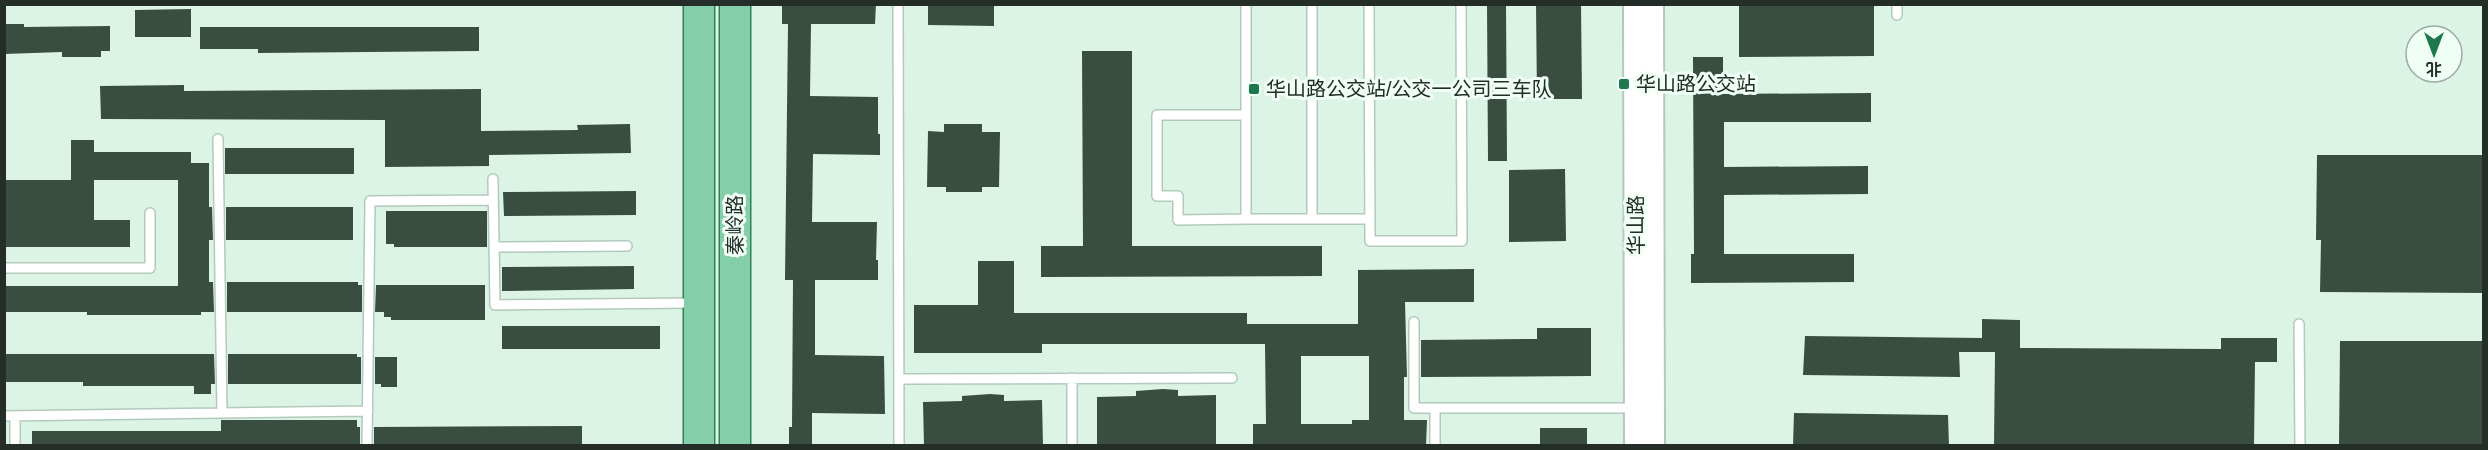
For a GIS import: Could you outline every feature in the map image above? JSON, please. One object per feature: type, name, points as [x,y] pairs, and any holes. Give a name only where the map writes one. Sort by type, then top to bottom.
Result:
[{"type":"main road","name":"秦岭路","points":[[699,4],[699,446]]},
{"type":"main road","name":"秦岭路","points":[[735,4],[735,446]]},
{"type":"street","name":"华山路","points":[[1635,4],[1636,446]]},
{"type":"street","name":"华山路","points":[[1652,4],[1653,446]]},
{"type":"lane","points":[[898,4],[899,446]]},
{"type":"lane","points":[[1246,4],[1246,219]]},
{"type":"lane","points":[[1312,4],[1312,219]]},
{"type":"lane","points":[[1369,4],[1370,241],[1462,241],[1461,4]]},
{"type":"lane","points":[[1246,115],[1157,115],[1157,196],[1178,196],[1178,220],[1370,219]]},
{"type":"lane","points":[[218,139],[222,413]]},
{"type":"lane","points":[[493,179],[495,305],[699,303]]},
{"type":"lane","points":[[367,446],[370,201],[493,200]]},
{"type":"lane","points":[[4,268],[150,268],[150,213]]},
{"type":"lane","points":[[494,247],[627,246]]},
{"type":"lane","points":[[1414,322],[1414,408],[1636,408]]},
{"type":"lane","points":[[2300,324],[2300,446]]},
{"type":"lane","points":[[1072,378],[1072,446]]},
{"type":"lane","points":[[899,379],[1232,378]]},
{"type":"lane","points":[[1435,408],[1435,446]]},
{"type":"lane","points":[[4,416],[368,411]]},
{"type":"lane","points":[[15,416],[15,446]]},
{"type":"building","points":[[782,4],[876,4],[875,24],[811,24],[810,96],[878,97],[878,134],[880,134],[880,155],[813,154],[812,222],[877,222],[878,280],[815,280],[815,355],[884,356],[885,414],[812,413],[812,446],[789,446],[789,427],[792,427],[793,280],[785,280],[788,24],[782,24]]},
{"type":"building","points":[[928,4],[994,4],[994,26],[928,25]]},
{"type":"building","points":[[1487,4],[1506,4],[1507,161],[1488,161]]},
{"type":"building","points":[[1536,4],[1581,4],[1582,99],[1537,99]]},
{"type":"building","points":[[1739,4],[1874,4],[1874,56],[1739,57]]},
{"type":"building","points":[[191,9],[191,37],[135,37],[135,10]]},
{"type":"building","points":[[4,24],[24,24],[24,27],[110,26],[110,51],[101,51],[101,57],[62,57],[62,52],[4,54]]},
{"type":"building","points":[[200,27],[479,27],[479,51],[258,53],[258,49],[200,49]]},
{"type":"building","points":[[1082,51],[1132,51],[1132,246],[1322,246],[1322,276],[1041,277],[1041,246],[1083,246]]},
{"type":"building","points":[[1693,57],[1723,57],[1723,94],[1871,93],[1871,122],[1724,122],[1724,167],[1868,166],[1868,194],[1724,195],[1724,254],[1854,254],[1854,282],[1691,283],[1691,254],[1694,254]]},
{"type":"building","points":[[184,85],[184,91],[481,89],[481,131],[578,130],[577,125],[630,124],[631,153],[489,155],[489,166],[385,167],[385,120],[101,119],[100,86]]},
{"type":"building","points":[[944,124],[982,124],[982,132],[1000,132],[999,187],[982,187],[982,192],[946,192],[946,187],[927,187],[928,131],[944,132]]},
{"type":"building","points":[[71,140],[94,140],[94,152],[191,152],[191,163],[209,163],[209,207],[212,207],[213,240],[209,240],[209,282],[213,282],[214,312],[201,312],[201,315],[87,315],[87,312],[4,312],[4,286],[178,286],[178,180],[94,180],[94,220],[130,220],[130,247],[4,247],[4,180],[71,180]]},
{"type":"building","points":[[225,148],[354,148],[354,174],[225,174]]},
{"type":"building","points":[[2317,155],[2484,155],[2484,293],[2320,292],[2321,240],[2316,240]]},
{"type":"building","points":[[1565,169],[1566,241],[1509,242],[1509,170]]},
{"type":"building","points":[[636,191],[636,215],[504,216],[503,192]]},
{"type":"building","points":[[226,207],[353,207],[353,240],[226,240]]},
{"type":"building","points":[[386,211],[487,211],[487,247],[394,247],[394,244],[386,244]]},
{"type":"building","points":[[978,261],[1014,261],[1014,313],[1247,313],[1247,324],[1358,324],[1358,270],[1474,269],[1474,302],[1405,302],[1407,377],[1404,377],[1404,420],[1427,420],[1426,446],[1253,446],[1253,424],[1266,424],[1265,344],[1042,344],[1042,353],[914,353],[914,305],[978,305]],"holes":[[[1301,356],[1369,356],[1369,420],[1352,420],[1352,424],[1301,424]]]},
{"type":"building","points":[[634,266],[634,289],[502,291],[502,267]]},
{"type":"building","points":[[227,282],[358,282],[358,285],[362,285],[362,312],[227,312]]},
{"type":"building","points":[[376,285],[485,285],[485,320],[391,320],[391,317],[384,317],[384,312],[375,312]]},
{"type":"building","points":[[1982,319],[2020,320],[2020,348],[2221,349],[2221,338],[2277,338],[2277,362],[2255,362],[2254,446],[1994,446],[1995,352],[1959,352],[1960,377],[1803,375],[1805,336],[1982,338]]},
{"type":"building","points":[[502,326],[660,326],[660,349],[502,349]]},
{"type":"building","points":[[1537,328],[1591,328],[1591,376],[1421,377],[1421,340],[1537,339]]},
{"type":"building","points":[[2340,341],[2484,341],[2484,446],[2339,446]]},
{"type":"building","points":[[4,354],[214,354],[215,384],[211,384],[211,394],[194,394],[194,386],[83,386],[83,382],[4,382]]},
{"type":"building","points":[[228,354],[357,354],[357,357],[361,357],[361,384],[228,384]]},
{"type":"building","points":[[375,357],[397,357],[397,387],[381,387],[381,384],[375,384]]},
{"type":"building","points":[[1178,390],[1178,396],[1216,395],[1216,446],[1097,446],[1097,397],[1136,396],[1136,391]]},
{"type":"building","points":[[1004,395],[1004,401],[1042,400],[1043,446],[924,446],[923,402],[962,401],[962,396]]},
{"type":"building","points":[[1794,413],[1948,415],[1949,446],[1793,446]]},
{"type":"building","points":[[221,420],[357,420],[357,427],[360,427],[360,446],[32,446],[32,431],[221,431]]},
{"type":"building","points":[[582,426],[582,446],[374,446],[374,427]]},
{"type":"building","points":[[1540,428],[1587,428],[1587,446],[1540,446]]},
{"type":"place","name":"华山路公交站","points":[[1624,84]]},
{"type":"place","name":"华山路公交站/公交一公司三车队","points":[[1254,89]]}]
